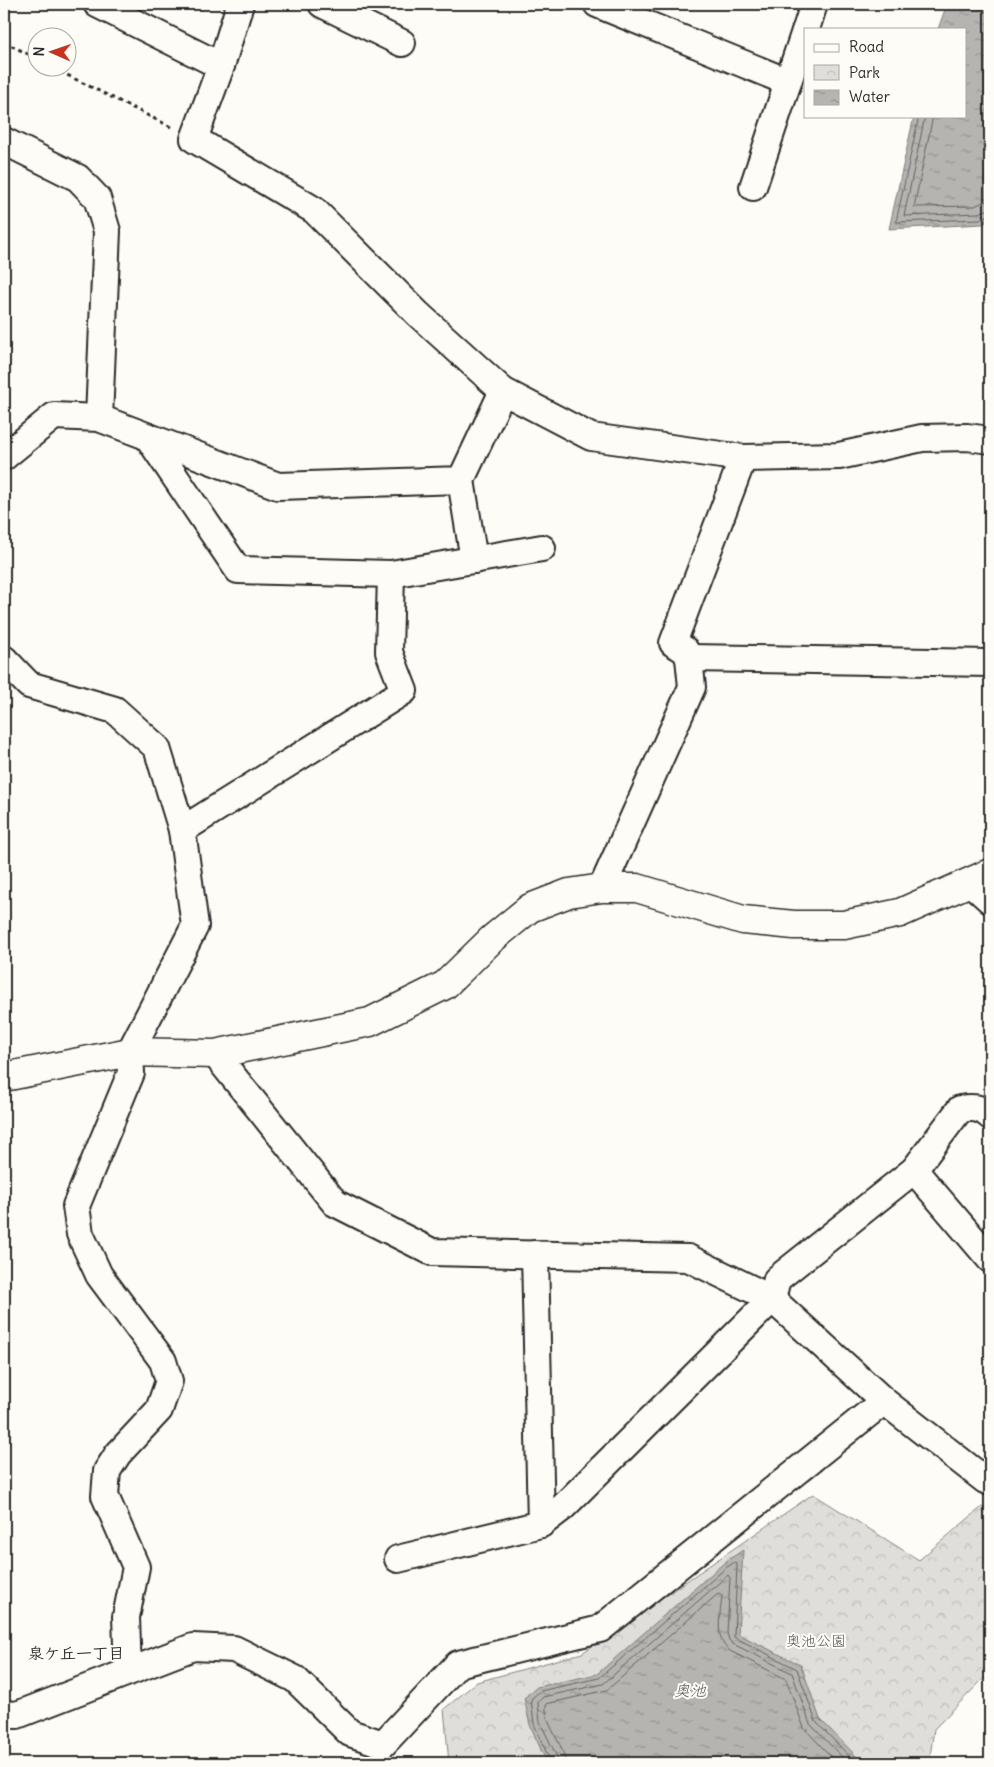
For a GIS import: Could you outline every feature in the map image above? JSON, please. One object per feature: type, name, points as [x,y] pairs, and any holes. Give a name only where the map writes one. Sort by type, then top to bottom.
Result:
[{"type":"street","points":[[97,4],[221,66]]},
{"type":"street","points":[[240,4],[221,66],[194,139],[314,210],[418,314],[503,391],[591,437],[743,458],[839,456],[922,438],[967,437],[990,440]]},
{"type":"street","points":[[322,4],[402,43]]},
{"type":"street","points":[[597,4],[788,82]]},
{"type":"street","points":[[807,28],[814,4]]},
{"type":"street","points":[[753,187],[804,36]]},
{"type":"street","points":[[4,141],[78,178],[97,198],[107,231],[99,418]]},
{"type":"street","points":[[474,560],[461,480],[503,391]]},
{"type":"street","points":[[4,457],[54,416],[99,418],[278,486],[461,480]]},
{"type":"street","points":[[148,437],[238,570],[391,574],[542,548]]},
{"type":"street","points":[[602,888],[692,687],[689,658],[685,650],[672,643],[743,458]]},
{"type":"street","points":[[182,830],[404,691],[389,652],[391,574]]},
{"type":"street","points":[[689,658],[990,663]]},
{"type":"street","points":[[4,659],[29,685],[116,710],[157,748],[182,830],[195,926],[130,1052],[131,1073],[76,1206],[80,1234],[99,1275],[163,1362],[169,1381],[159,1410],[118,1454],[107,1471],[105,1496],[136,1567],[126,1617],[128,1671]]},
{"type":"street","points":[[4,1077],[130,1052],[215,1054],[370,1022],[445,985],[492,940],[530,908],[569,893],[602,888],[637,888],[743,920],[794,925],[844,925],[900,913],[980,878],[990,900]]},
{"type":"street","points":[[215,1054],[335,1203],[432,1252],[688,1258],[772,1299],[884,1401],[990,1482]]},
{"type":"street","points":[[398,1559],[541,1524],[562,1508],[772,1299],[777,1279],[914,1170],[960,1109],[973,1107],[985,1111],[990,1116]]},
{"type":"street","points":[[914,1170],[990,1259]]},
{"type":"street","points":[[535,1254],[541,1524]]},
{"type":"street","points":[[4,1714],[17,1715],[193,1647],[234,1649],[295,1679],[350,1733],[383,1744],[458,1664],[600,1629],[884,1401]]},
{"type":"path","points":[[4,42],[28,55]]},
{"type":"path","points":[[73,78],[194,139]]},
{"type":"green space","name":"奥池公園","points":[[813,1494],[919,1560],[982,1507],[990,1510],[990,1672],[934,1729],[929,1763],[449,1763],[444,1709],[477,1682],[582,1653]]},
{"type":"water","points":[[947,4],[990,4],[990,219],[983,224],[889,229],[914,118],[966,118],[966,28],[938,28]]},
{"type":"water","name":"奥池","points":[[743,1550],[738,1634],[801,1665],[820,1719],[863,1763],[547,1763],[530,1725],[524,1698],[537,1687],[597,1674],[725,1562]]},
{"type":"district","name":"泉ケ丘一丁目","points":[[76,1653]]}]
